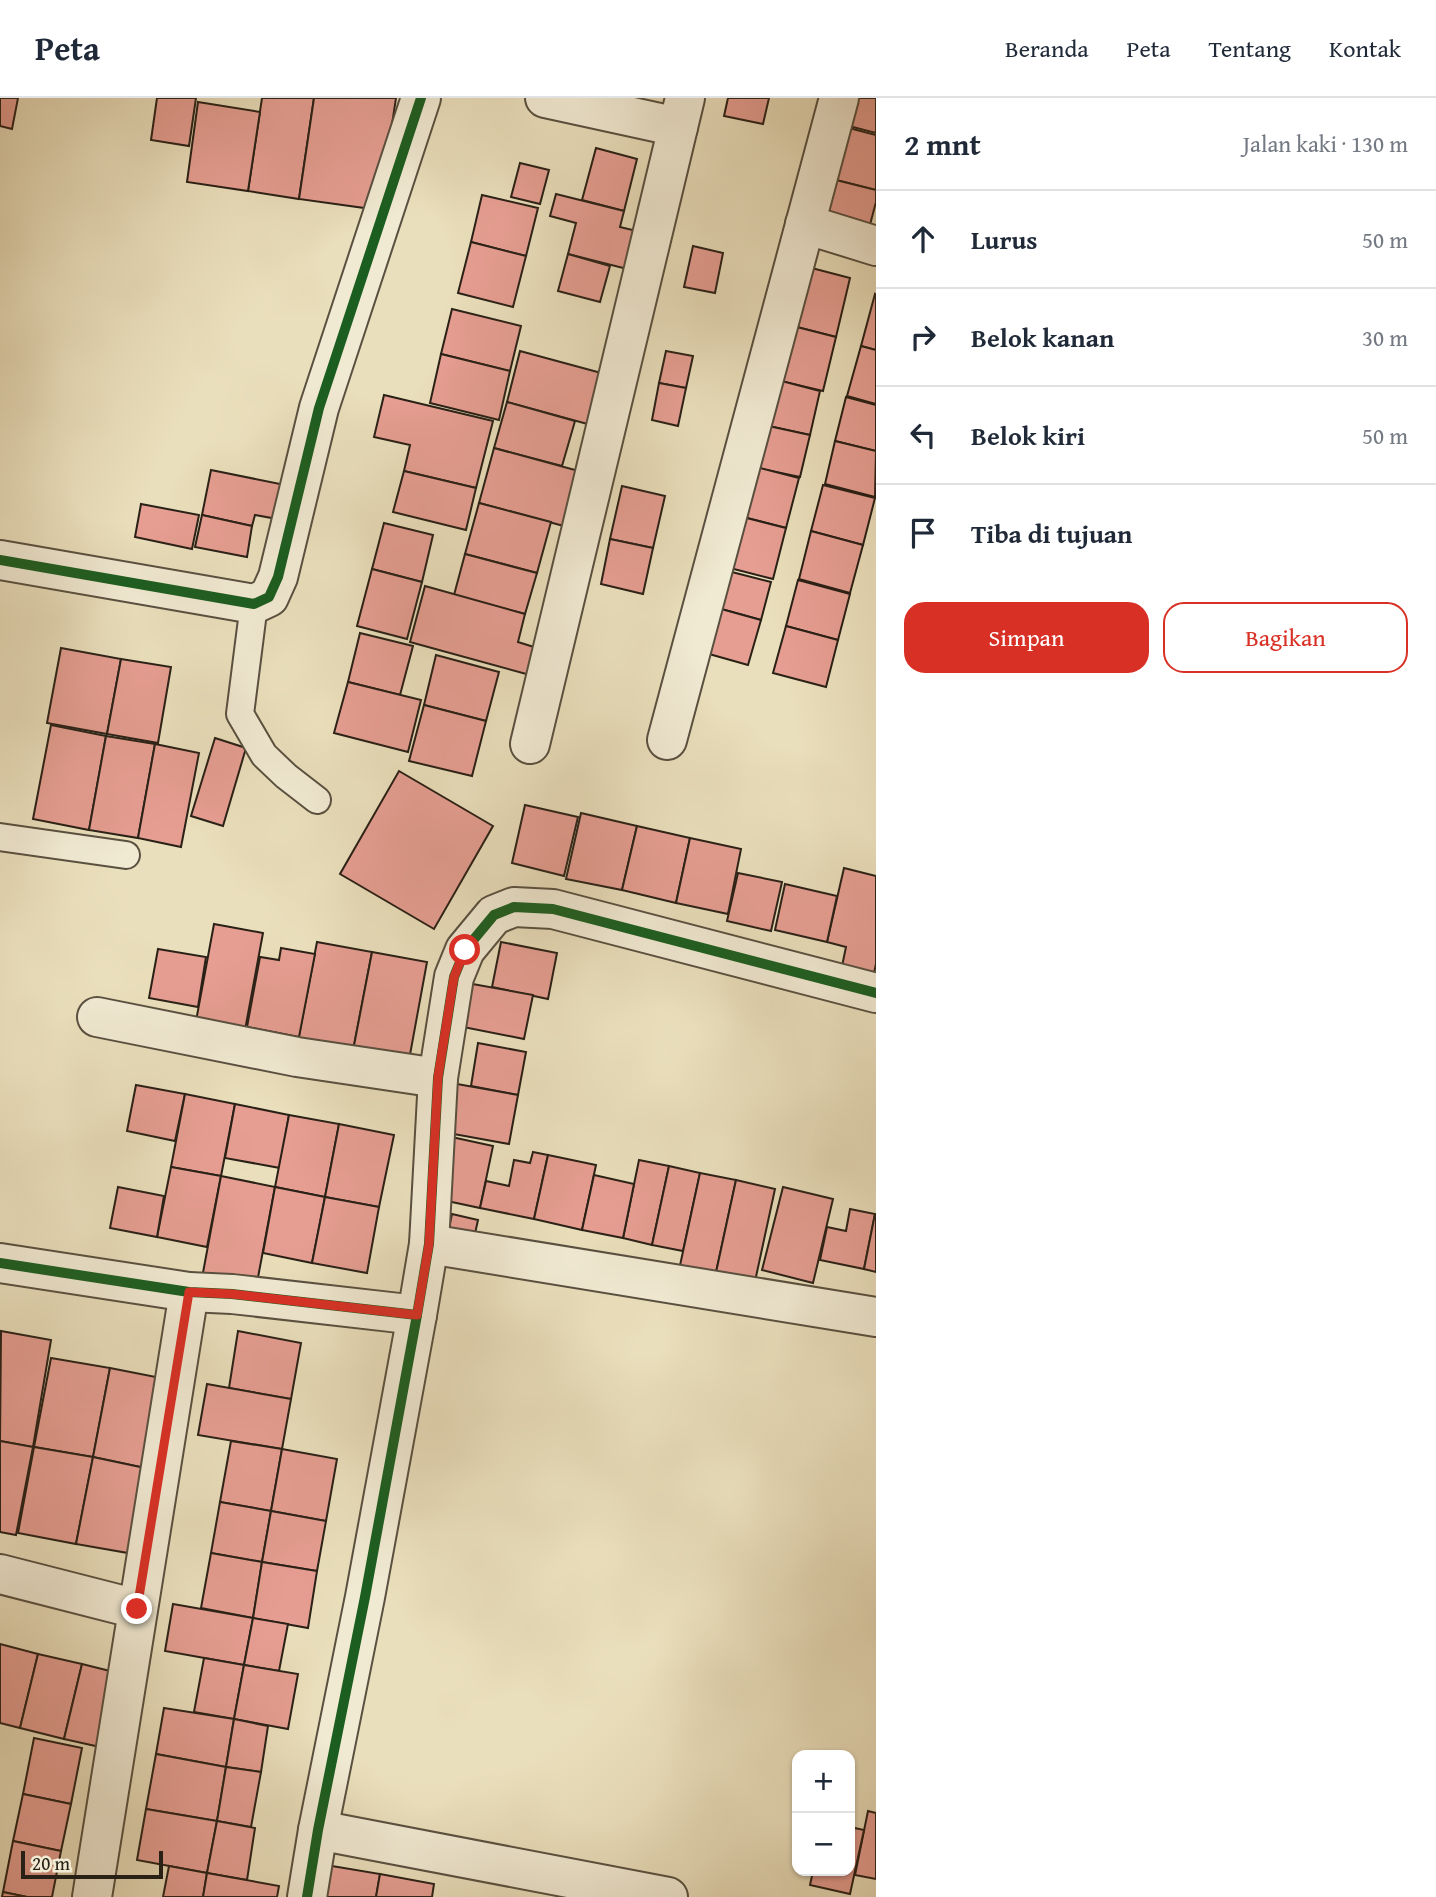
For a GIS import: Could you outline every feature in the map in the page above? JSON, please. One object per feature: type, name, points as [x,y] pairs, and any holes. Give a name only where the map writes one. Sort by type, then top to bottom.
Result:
[{"type":"street","points":[[1,568],[254,604],[269,597],[278,577],[319,408],[421,98]]},
{"type":"street","points":[[530,744],[681,113],[545,98]]},
{"type":"street","points":[[667,740],[839,98]]},
{"type":"street","points":[[805,224],[876,246]]},
{"type":"street","points":[[307,1897],[317,1830],[365,1597],[429,1244],[438,1077],[454,977],[465,950],[494,915],[514,907],[553,909],[876,993]]},
{"type":"street","points":[[97,1017],[298,1057],[438,1077]]},
{"type":"street","points":[[429,1244],[876,1317]]},
{"type":"street","points":[[0,1263],[189,1292],[232,1294],[417,1315]]},
{"type":"street","points":[[92,1897],[189,1292]]},
{"type":"street","points":[[0,1574],[137,1609]]},
{"type":"street","points":[[317,1830],[668,1897]]},
{"type":"lane","points":[[254,604],[240,714],[264,755],[317,800]]},
{"type":"lane","points":[[0,836],[127,855]]},
{"type":"building","points":[[0,98],[18,98],[12,129],[0,126]]},
{"type":"building","points":[[157,98],[196,98],[189,146],[151,140]]},
{"type":"building","points":[[262,98],[314,98],[299,199],[248,191]]},
{"type":"building","points":[[314,98],[396,98],[379,210],[299,199]]},
{"type":"building","points":[[728,98],[769,98],[763,124],[724,116]]},
{"type":"building","points":[[856,98],[876,98],[876,133],[849,126]]},
{"type":"building","points":[[198,102],[260,112],[248,191],[187,182]]},
{"type":"building","points":[[849,128],[876,135],[876,190],[836,180]]},
{"type":"building","points":[[596,148],[637,159],[624,211],[582,200]]},
{"type":"building","points":[[520,163],[549,170],[540,204],[511,197]]},
{"type":"building","points":[[836,180],[876,190],[876,202],[867,236],[824,226]]},
{"type":"building","points":[[556,194],[624,211],[620,227],[649,234],[639,272],[568,254],[576,223],[550,216]]},
{"type":"building","points":[[482,195],[538,208],[526,256],[471,242]]},
{"type":"building","points":[[471,242],[526,256],[513,307],[458,293]]},
{"type":"building","points":[[693,246],[723,253],[715,293],[684,287]]},
{"type":"building","points":[[568,254],[610,266],[600,302],[558,291]]},
{"type":"building","points":[[804,266],[850,278],[836,337],[789,325]]},
{"type":"building","points":[[876,295],[876,350],[861,346]]},
{"type":"building","points":[[452,309],[521,326],[510,371],[441,354]]},
{"type":"building","points":[[789,325],[836,337],[823,391],[776,380]]},
{"type":"building","points":[[861,346],[876,350],[876,404],[847,396]]},
{"type":"building","points":[[520,351],[616,377],[602,428],[507,402]]},
{"type":"building","points":[[666,351],[693,356],[686,388],[659,383]]},
{"type":"building","points":[[441,354],[510,371],[499,420],[430,403]]},
{"type":"building","points":[[774,379],[820,391],[810,435],[764,425]]},
{"type":"building","points":[[659,383],[686,388],[678,426],[652,420]]},
{"type":"building","points":[[384,395],[493,421],[476,488],[404,471],[410,445],[374,437]]},
{"type":"building","points":[[846,397],[876,405],[876,451],[835,441]]},
{"type":"building","points":[[507,402],[575,421],[562,466],[494,448]]},
{"type":"building","points":[[764,425],[810,435],[800,477],[753,467]]},
{"type":"building","points":[[835,441],[876,451],[875,497],[825,484]]},
{"type":"building","points":[[494,448],[586,473],[571,528],[479,503]]},
{"type":"building","points":[[752,466],[799,478],[786,528],[739,516]]},
{"type":"building","points":[[211,470],[295,487],[288,521],[255,515],[252,526],[202,515]]},
{"type":"building","points":[[404,471],[476,488],[466,530],[393,512]]},
{"type":"building","points":[[823,485],[875,498],[863,545],[811,531]]},
{"type":"building","points":[[622,486],[665,496],[653,548],[610,539]]},
{"type":"building","points":[[479,503],[551,522],[537,573],[465,554]]},
{"type":"building","points":[[141,504],[199,515],[192,549],[135,537]]},
{"type":"building","points":[[202,515],[252,526],[247,557],[195,547]]},
{"type":"building","points":[[739,516],[786,528],[773,579],[726,567]]},
{"type":"building","points":[[384,523],[433,535],[422,582],[372,569]]},
{"type":"building","points":[[811,531],[863,545],[850,593],[799,579]]},
{"type":"building","points":[[610,539],[653,548],[643,594],[601,584]]},
{"type":"building","points":[[465,554],[537,573],[525,614],[454,595]]},
{"type":"building","points":[[372,569],[422,582],[407,639],[357,626]]},
{"type":"building","points":[[724,570],[771,582],[761,620],[714,607]]},
{"type":"building","points":[[798,580],[850,594],[838,640],[786,626]]},
{"type":"building","points":[[425,586],[525,614],[518,642],[537,648],[530,675],[410,642]]},
{"type":"building","points":[[714,607],[761,620],[748,665],[702,652]]},
{"type":"building","points":[[786,626],[838,640],[826,687],[773,673]]},
{"type":"building","points":[[360,633],[413,646],[400,695],[348,682]]},
{"type":"building","points":[[61,648],[121,659],[107,734],[47,723]]},
{"type":"building","points":[[436,655],[499,672],[486,721],[424,705]]},
{"type":"building","points":[[121,659],[171,667],[158,743],[107,734]]},
{"type":"building","points":[[348,682],[421,700],[408,752],[334,733]]},
{"type":"building","points":[[424,705],[486,721],[472,776],[409,761]]},
{"type":"building","points":[[51,725],[106,736],[89,830],[33,819]]},
{"type":"building","points":[[106,736],[155,744],[138,838],[89,830]]},
{"type":"building","points":[[215,738],[246,748],[223,826],[191,816]]},
{"type":"building","points":[[155,744],[199,753],[181,847],[138,838]]},
{"type":"building","points":[[399,771],[493,826],[434,929],[340,874]]},
{"type":"building","points":[[525,805],[578,817],[564,876],[512,863]]},
{"type":"building","points":[[581,813],[637,826],[622,890],[566,879]]},
{"type":"building","points":[[637,826],[690,838],[676,903],[622,890]]},
{"type":"building","points":[[690,838],[741,849],[728,914],[676,903]]},
{"type":"building","points":[[844,868],[876,876],[876,964],[873,978],[841,971],[846,947],[827,942]]},
{"type":"building","points":[[738,873],[782,882],[771,931],[727,921]]},
{"type":"building","points":[[785,884],[837,896],[827,942],[775,930]]},
{"type":"building","points":[[214,924],[263,933],[245,1030],[196,1021]]},
{"type":"building","points":[[317,942],[372,952],[351,1061],[296,1051]]},
{"type":"building","points":[[501,942],[557,953],[548,999],[492,987]]},
{"type":"building","points":[[281,948],[315,954],[299,1037],[247,1027],[260,957],[279,960]]},
{"type":"building","points":[[158,949],[206,957],[198,1007],[149,998]]},
{"type":"building","points":[[372,952],[427,962],[407,1071],[351,1061]]},
{"type":"building","points":[[456,981],[533,995],[524,1039],[448,1024]]},
{"type":"building","points":[[478,1043],[526,1052],[518,1095],[471,1086]]},
{"type":"building","points":[[446,1082],[518,1095],[509,1144],[437,1131]]},
{"type":"building","points":[[136,1085],[185,1094],[175,1141],[127,1131]]},
{"type":"building","points":[[185,1094],[235,1104],[221,1176],[171,1167]]},
{"type":"building","points":[[235,1104],[289,1115],[280,1168],[225,1158]]},
{"type":"building","points":[[289,1115],[339,1124],[325,1197],[275,1187]]},
{"type":"building","points":[[339,1124],[394,1135],[379,1207],[325,1197]]},
{"type":"building","points":[[447,1136],[493,1146],[480,1208],[433,1198]]},
{"type":"building","points":[[533,1152],[548,1155],[534,1219],[480,1208],[486,1181],[509,1186],[514,1160],[530,1163]]},
{"type":"building","points":[[548,1155],[596,1165],[582,1230],[534,1219]]},
{"type":"building","points":[[639,1160],[669,1166],[652,1245],[623,1238]]},
{"type":"building","points":[[669,1166],[700,1173],[683,1251],[652,1245]]},
{"type":"building","points":[[171,1167],[221,1176],[207,1247],[157,1237]]},
{"type":"building","points":[[700,1173],[736,1180],[715,1277],[679,1270]]},
{"type":"building","points":[[594,1175],[634,1184],[623,1238],[582,1230]]},
{"type":"building","points":[[221,1176],[275,1187],[256,1288],[202,1278]]},
{"type":"building","points":[[736,1180],[775,1189],[754,1286],[715,1277]]},
{"type":"building","points":[[118,1187],[164,1196],[157,1237],[110,1228]]},
{"type":"building","points":[[275,1187],[325,1197],[312,1263],[263,1253]]},
{"type":"building","points":[[783,1187],[833,1199],[813,1283],[762,1270]]},
{"type":"building","points":[[325,1197],[379,1207],[367,1273],[312,1263]]},
{"type":"building","points":[[850,1209],[875,1214],[864,1269],[820,1260],[827,1227],[846,1231]]},
{"type":"building","points":[[452,1214],[478,1220],[472,1247],[446,1242]]},
{"type":"building","points":[[876,1214],[876,1272],[864,1269]]},
{"type":"building","points":[[1,1331],[51,1340],[33,1447],[0,1441]]},
{"type":"building","points":[[238,1331],[301,1343],[291,1399],[229,1388]]},
{"type":"building","points":[[51,1358],[110,1368],[93,1457],[34,1447]]},
{"type":"building","points":[[110,1368],[161,1378],[145,1468],[93,1457]]},
{"type":"building","points":[[207,1384],[291,1399],[282,1449],[198,1435]]},
{"type":"building","points":[[0,1441],[33,1447],[16,1535],[0,1532]]},
{"type":"building","points":[[231,1441],[282,1449],[271,1511],[220,1502]]},
{"type":"building","points":[[34,1447],[93,1457],[76,1544],[18,1533]]},
{"type":"building","points":[[282,1449],[337,1459],[326,1521],[271,1511]]},
{"type":"building","points":[[93,1457],[145,1468],[128,1553],[76,1544]]},
{"type":"building","points":[[220,1502],[271,1511],[262,1562],[211,1553]]},
{"type":"building","points":[[271,1511],[326,1521],[317,1571],[262,1562]]},
{"type":"building","points":[[211,1553],[262,1562],[253,1618],[201,1608]]},
{"type":"building","points":[[262,1562],[317,1571],[308,1628],[253,1618]]},
{"type":"building","points":[[173,1604],[253,1618],[244,1665],[165,1651]]},
{"type":"building","points":[[253,1618],[288,1624],[279,1671],[244,1665]]},
{"type":"building","points":[[0,1644],[38,1654],[20,1728],[0,1723]]},
{"type":"building","points":[[38,1654],[82,1664],[64,1739],[20,1728]]},
{"type":"building","points":[[204,1658],[244,1665],[234,1719],[194,1712]]},
{"type":"building","points":[[82,1664],[126,1675],[109,1749],[64,1739]]},
{"type":"building","points":[[244,1665],[298,1674],[288,1729],[234,1719]]},
{"type":"building","points":[[164,1708],[234,1719],[226,1767],[156,1754]]},
{"type":"building","points":[[234,1719],[268,1726],[261,1772],[226,1767]]},
{"type":"building","points":[[34,1738],[82,1748],[71,1804],[23,1794]]},
{"type":"building","points":[[156,1754],[226,1767],[217,1821],[146,1809]]},
{"type":"building","points":[[226,1767],[261,1772],[251,1827],[217,1821]]},
{"type":"building","points":[[23,1794],[71,1804],[61,1851],[13,1841]]},
{"type":"building","points":[[146,1809],[217,1821],[207,1873],[137,1860]]},
{"type":"building","points":[[868,1811],[876,1813],[876,1879],[855,1875]]},
{"type":"building","points":[[217,1821],[255,1828],[247,1880],[207,1873]]},
{"type":"building","points":[[855,1828],[864,1830],[855,1871]]},
{"type":"building","points":[[13,1841],[61,1851],[52,1897],[27,1897],[3,1892]]},
{"type":"building","points":[[314,1863],[380,1874],[376,1897],[308,1897]]},
{"type":"building","points":[[169,1866],[207,1873],[203,1897],[163,1897]]},
{"type":"building","points":[[207,1873],[279,1886],[277,1897],[203,1897]]},
{"type":"building","points":[[380,1874],[434,1884],[432,1897],[376,1897]]},
{"type":"building","points":[[812,1876],[854,1876],[850,1894],[810,1885]]},
{"type":"building","points":[[3,1892],[27,1897],[2,1897]]},
{"type":"cycle path","points":[[0,560],[254,604],[269,597],[278,577],[319,408],[421,98]]},
{"type":"cycle path","points":[[417,1315],[429,1244],[438,1078],[454,977],[465,950],[494,915],[514,907],[553,909],[876,993]]},
{"type":"cycle path","points":[[0,1263],[189,1292],[232,1294],[417,1315],[307,1897]]},
{"type":"route","points":[[137,1609],[189,1292],[232,1294],[417,1315],[429,1244],[438,1077],[454,977],[465,950]]}]
